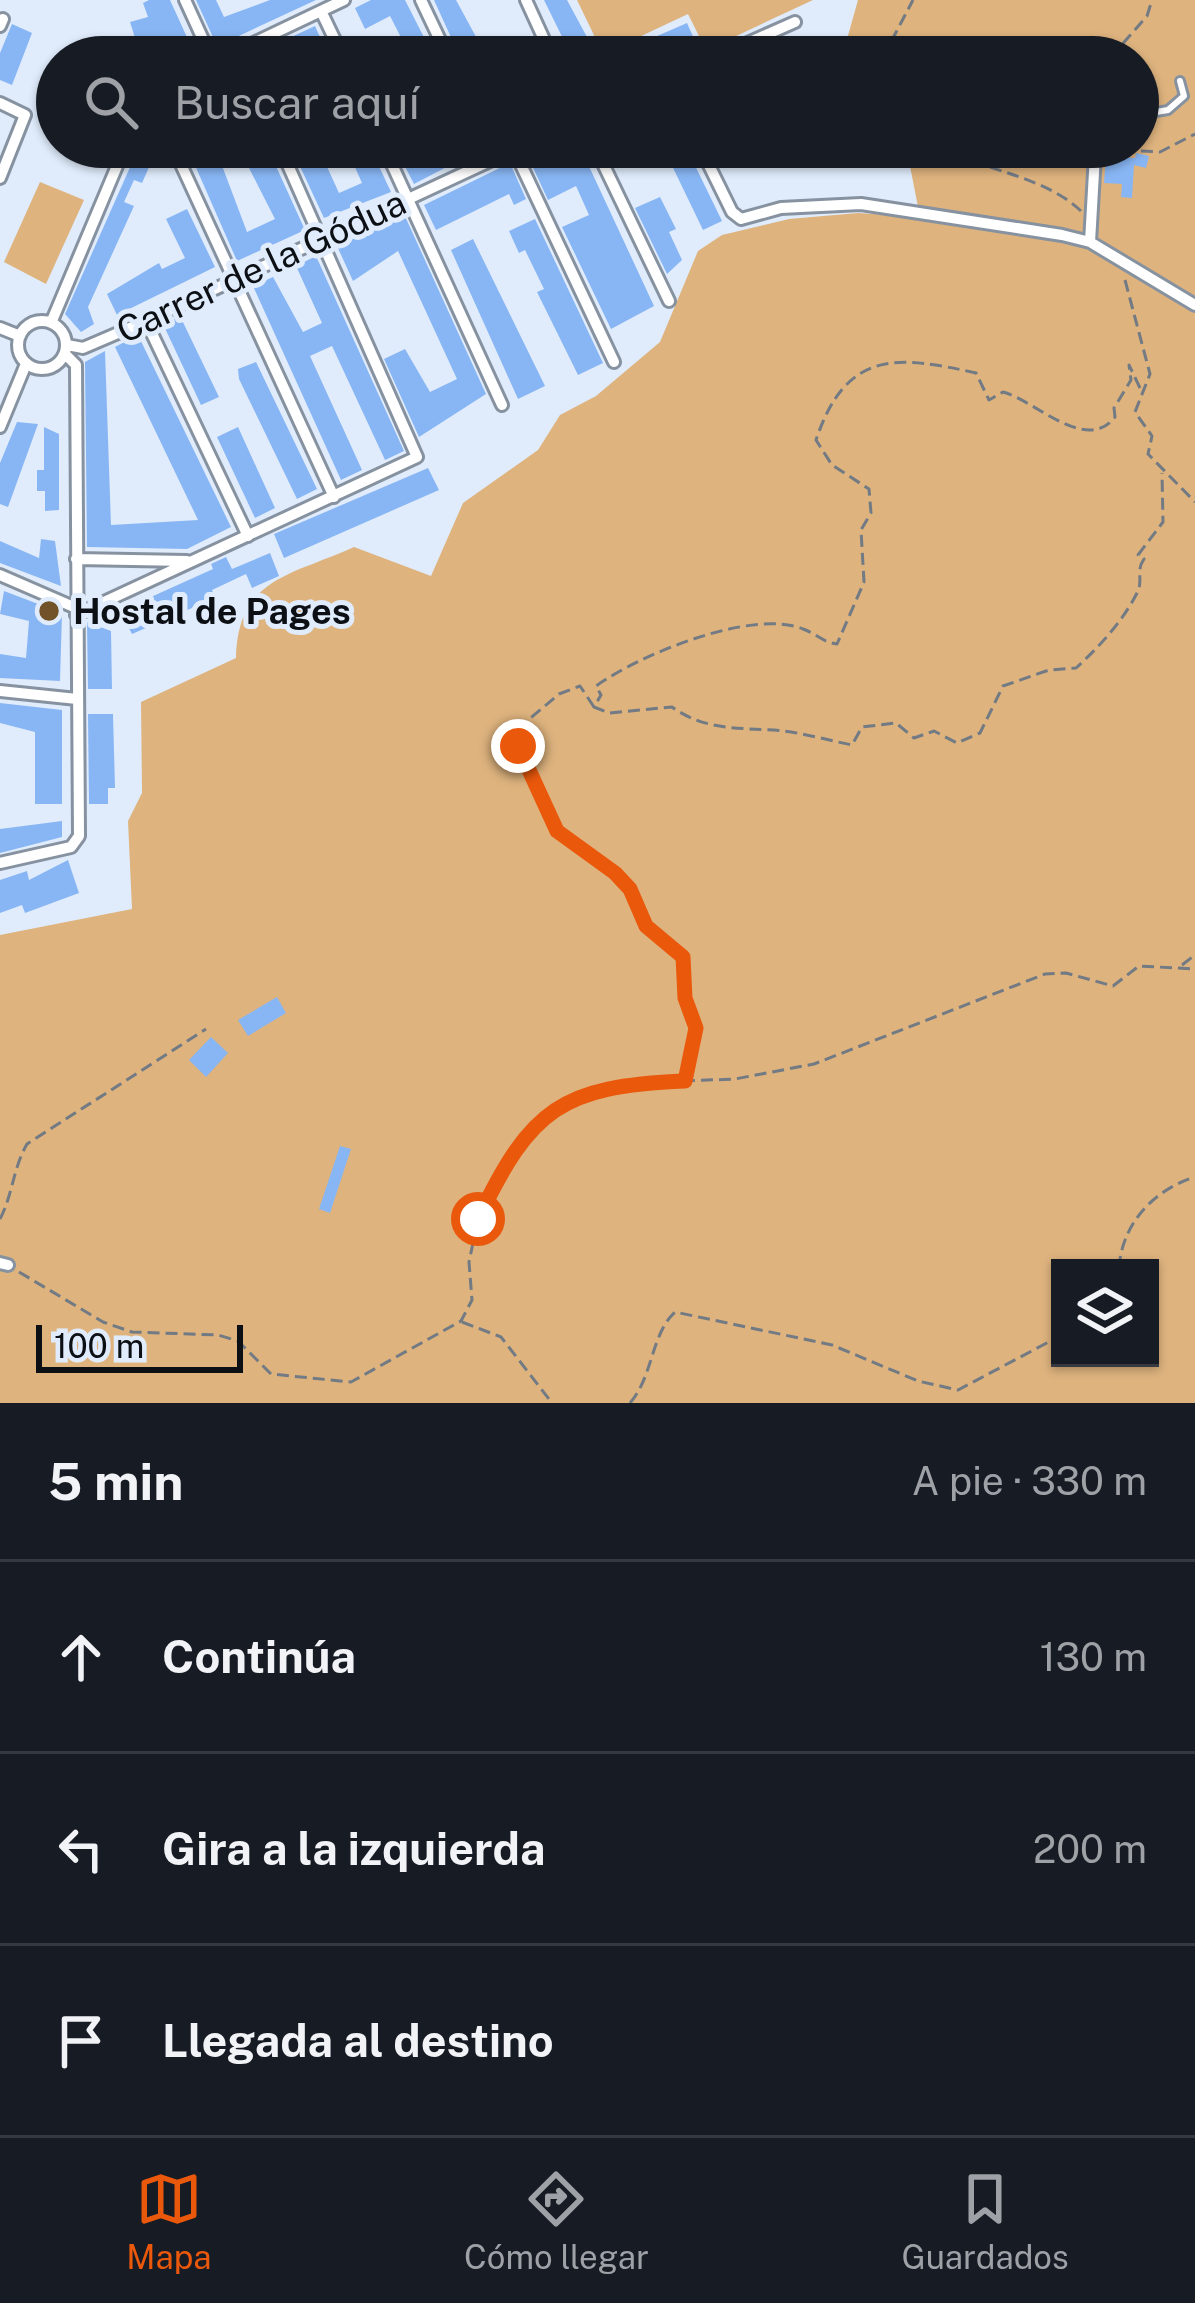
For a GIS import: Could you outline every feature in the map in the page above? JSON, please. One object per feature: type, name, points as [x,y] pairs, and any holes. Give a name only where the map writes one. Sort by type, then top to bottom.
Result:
[{"type":"street","points":[[185,0],[201,36]]},
{"type":"street","points":[[273,36],[344,0]]},
{"type":"street","points":[[421,0],[438,36]]},
{"type":"street","points":[[526,0],[543,36]]},
{"type":"street","points":[[321,11],[333,36]]},
{"type":"street","points":[[763,36],[795,22]]},
{"type":"street","points":[[0,103],[25,115],[0,178]]},
{"type":"street","points":[[51,322],[116,168]]},
{"type":"street","points":[[183,168],[334,496]]},
{"type":"street","points":[[76,612],[417,457],[289,168]]},
{"type":"street","points":[[394,168],[502,405]]},
{"type":"street","name":"Carrer de la Gódua","points":[[66,350],[83,348],[146,321],[465,168]]},
{"type":"street","points":[[526,168],[614,362]]},
{"type":"street","points":[[605,168],[669,302]]},
{"type":"street","points":[[710,168],[732,212],[741,219],[781,208],[862,204],[932,211],[995,228],[1090,242],[1195,305]]},
{"type":"street","points":[[1090,242],[1094,168]]},
{"type":"street","points":[[146,321],[248,536]]},
{"type":"street","points":[[51,322],[27,326],[20,336],[20,356],[26,364],[48,369],[66,350]]},
{"type":"street","points":[[0,863],[77,841],[76,365],[62,332],[51,322]]},
{"type":"street","points":[[0,328],[20,336]]},
{"type":"street","points":[[0,427],[26,364]]},
{"type":"street","points":[[76,559],[190,561]]},
{"type":"street","points":[[0,575],[76,612]]},
{"type":"street","points":[[0,691],[76,700]]},
{"type":"lane","points":[[1159,112],[1184,96],[1180,81]]},
{"type":"path","points":[[894,36],[913,0]]},
{"type":"path","points":[[1129,36],[1147,16],[1152,0]]},
{"type":"path","points":[[1159,152],[1195,134]]},
{"type":"path","points":[[979,168],[1061,192],[1093,196]]},
{"type":"path","points":[[1061,192],[1091,220]]},
{"type":"path","points":[[1120,261],[1150,374],[1140,388],[1135,412],[1153,436],[1148,454],[1195,502]]},
{"type":"path","points":[[594,707],[601,695],[596,686],[614,673],[686,641],[766,625],[803,628],[820,641],[837,644],[864,583],[862,530],[871,513],[869,489],[832,465],[816,440],[841,385],[852,378],[906,358],[930,362],[976,373],[989,400],[1003,392],[1025,398],[1067,427],[1092,430],[1108,426],[1115,417],[1114,408],[1131,380],[1129,365],[1140,388]]},
{"type":"path","points":[[685,1081],[696,1035],[685,998],[686,962],[646,926],[630,889],[615,873],[557,831],[518,746],[520,727],[560,694],[580,686],[594,707],[609,713],[672,707],[687,718],[746,733],[772,730],[852,745],[862,727],[896,724],[914,738],[934,731],[957,742],[980,733],[1003,686],[1049,670],[1076,668],[1114,629],[1138,592],[1136,570],[1144,559],[1138,555],[1163,522],[1162,473]]},
{"type":"path","points":[[1182,966],[1195,955]]},
{"type":"path","points":[[4,1264],[103,1322],[132,1332],[218,1335],[238,1341],[271,1374],[351,1382],[461,1321],[472,1300],[469,1262],[478,1219],[503,1167],[543,1115],[585,1092],[735,1079],[814,1064],[1045,974],[1066,973],[1113,986],[1139,965],[1195,969]]},
{"type":"path","points":[[0,1219],[15,1191],[17,1160],[27,1144],[206,1029]]},
{"type":"path","points":[[1120,1259],[1143,1210],[1161,1191],[1195,1178]]},
{"type":"path","points":[[630,1403],[645,1384],[668,1317],[675,1312],[832,1345],[918,1381],[958,1390],[1051,1341]]},
{"type":"path","points":[[461,1321],[501,1337],[552,1403]]},
{"type":"shaded area","points":[[577,0],[813,0],[736,36],[699,36],[688,14],[641,36],[594,36]]},
{"type":"shaded area","points":[[858,0],[1195,0],[1195,1403],[0,1403],[0,935],[132,909],[128,821],[142,793],[141,702],[236,658],[246,611],[257,595],[289,574],[354,547],[431,576],[463,503],[538,450],[560,415],[596,396],[660,342],[698,251],[722,235],[789,219],[858,213],[920,217],[910,168],[1159,168],[1159,36],[848,36]]},
{"type":"shaded area","points":[[40,182],[84,200],[46,284],[4,262]]},
{"type":"building","points":[[170,0],[186,36],[134,36],[130,22],[148,17],[143,3]]},
{"type":"building","points":[[196,0],[216,0],[224,17],[270,0],[316,0],[239,36],[212,36]]},
{"type":"building","points":[[371,0],[405,0],[423,36],[400,36],[390,16],[365,29],[355,8]]},
{"type":"building","points":[[434,0],[456,0],[476,36],[450,36]]},
{"type":"building","points":[[544,0],[567,0],[586,36],[562,36]]},
{"type":"building","points":[[687,23],[693,36],[657,36]]},
{"type":"building","points":[[12,24],[32,33],[12,85],[0,80],[0,53]]},
{"type":"building","points":[[315,26],[320,36],[294,36]]},
{"type":"building","points":[[130,168],[149,168],[142,183],[134,180],[124,202],[134,206],[88,307],[94,324],[81,332],[65,314]]},
{"type":"building","points":[[196,168],[223,168],[247,232],[275,219],[249,168],[277,168],[305,230],[237,261]]},
{"type":"building","points":[[301,168],[328,168],[339,193],[362,183],[355,168],[380,168],[391,192],[324,218]]},
{"type":"building","points":[[406,168],[445,168],[414,184]]},
{"type":"building","points":[[500,168],[512,168],[526,199],[514,205],[509,194],[436,230],[424,205]]},
{"type":"building","points":[[533,168],[590,168],[654,306],[611,329],[562,227],[589,215],[576,186],[548,200]]},
{"type":"building","points":[[673,168],[696,168],[722,221],[703,230]]},
{"type":"building","points":[[1105,168],[1134,168],[1132,198],[1121,197],[1122,184],[1104,183]]},
{"type":"building","points":[[660,197],[676,229],[669,232],[682,260],[667,274],[635,208]]},
{"type":"building","points":[[187,209],[215,267],[117,315],[107,294],[159,263],[162,269],[185,258],[166,219]]},
{"type":"building","points":[[404,214],[486,394],[419,437],[384,359],[405,349],[430,392],[457,379],[398,251],[353,281],[337,246]]},
{"type":"building","points":[[535,219],[603,363],[578,375],[537,292],[544,289],[525,250],[519,253],[509,231]]},
{"type":"building","points":[[473,239],[545,386],[518,399],[451,250]]},
{"type":"building","points":[[316,256],[404,451],[385,460],[332,346],[310,356],[362,470],[341,480],[253,286],[273,277],[303,332],[322,323],[296,266]]},
{"type":"building","points":[[180,316],[219,397],[201,405],[163,324]]},
{"type":"building","points":[[138,335],[231,527],[187,549],[87,547],[85,362],[105,351],[111,525],[198,520],[115,347]]},
{"type":"building","points":[[256,362],[317,489],[297,499],[239,379],[238,369]]},
{"type":"building","points":[[17,422],[38,424],[8,507],[0,504],[0,463]]},
{"type":"building","points":[[44,427],[59,434],[59,510],[45,511],[45,491],[37,491],[37,470],[44,470]]},
{"type":"building","points":[[238,427],[275,508],[255,518],[217,437]]},
{"type":"building","points":[[428,468],[439,490],[284,558],[274,534]]},
{"type":"building","points":[[41,539],[55,541],[61,586],[0,563],[0,541],[39,558]]},
{"type":"building","points":[[270,553],[279,576],[252,588],[246,574],[212,590],[215,598],[132,634],[120,611],[213,569],[211,564],[226,557],[232,569]]},
{"type":"building","points":[[4,591],[62,613],[60,681],[0,678],[0,654],[26,658],[29,621],[0,614]]},
{"type":"building","points":[[87,622],[111,631],[112,689],[88,689]]},
{"type":"building","points":[[0,703],[62,710],[62,804],[35,804],[35,732],[0,723]]},
{"type":"building","points":[[88,714],[113,714],[115,788],[108,788],[108,804],[89,804]]},
{"type":"building","points":[[62,821],[62,837],[0,853],[0,829]]},
{"type":"building","points":[[68,860],[79,893],[25,913],[22,905],[0,913],[0,880],[27,871],[29,880]]},
{"type":"building","points":[[277,997],[286,1013],[248,1036],[238,1020]]},
{"type":"building","points":[[211,1037],[228,1053],[206,1077],[189,1060]]},
{"type":"building","points":[[340,1146],[351,1149],[330,1213],[319,1209]]},
{"type":"place","name":"Hostal de Pages","points":[[49,611]]},
{"type":"route","points":[[478,1219],[503,1167],[543,1115],[585,1092],[685,1081],[696,1035],[685,998],[683,957],[646,926],[634,895],[615,873],[557,831],[518,746]]}]
